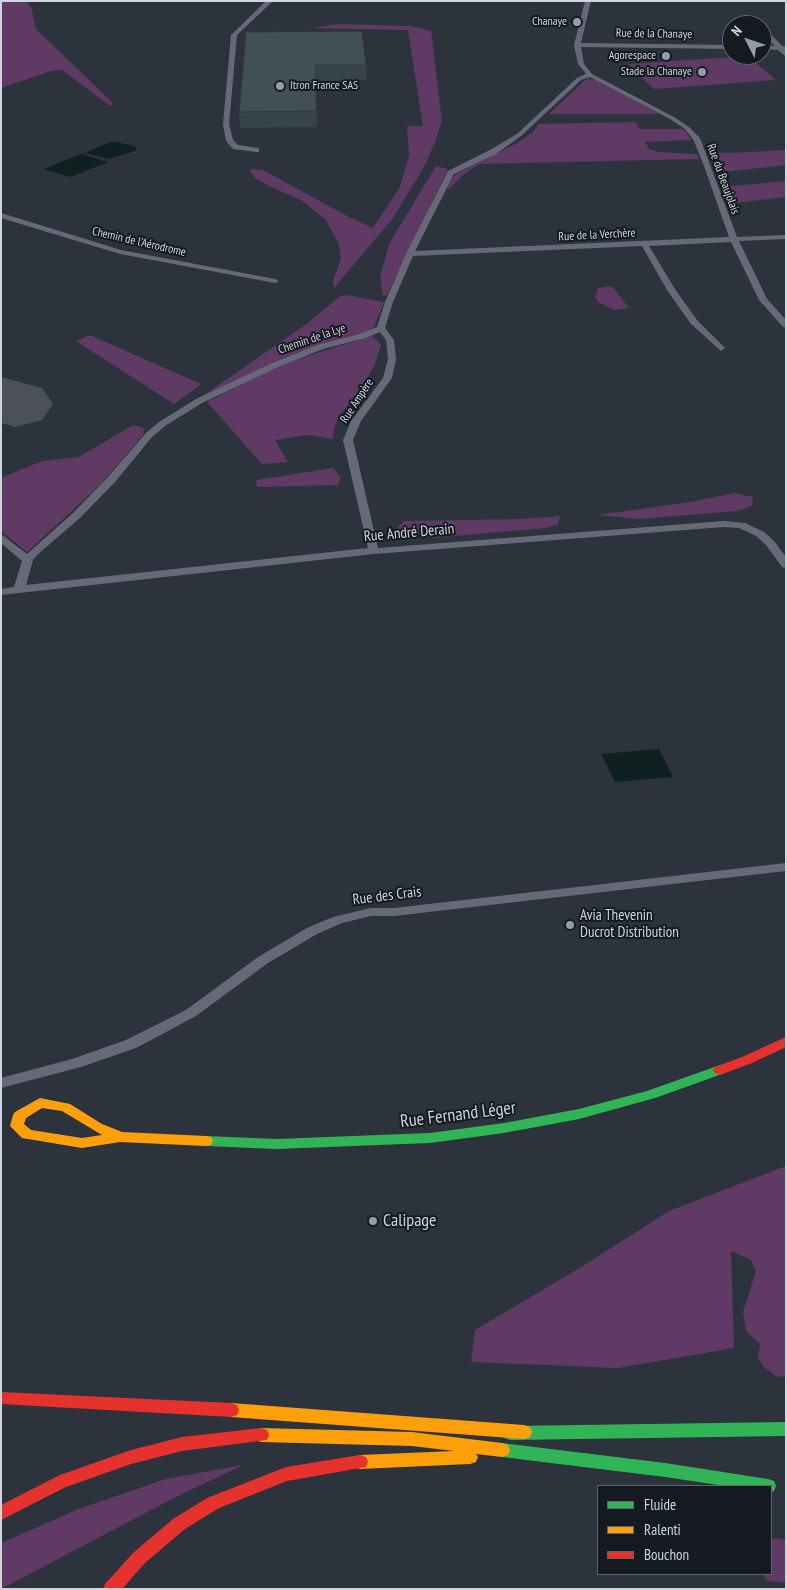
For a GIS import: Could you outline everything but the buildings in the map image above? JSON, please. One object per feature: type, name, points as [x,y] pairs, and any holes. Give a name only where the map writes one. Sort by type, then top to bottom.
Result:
[{"type":"main road","name":"Rue Fernand Léger","points":[[120,1137],[97,1127],[65,1107],[40,1103],[20,1115],[17,1126],[27,1134],[82,1143],[120,1137],[277,1144],[430,1138],[504,1128],[579,1114],[650,1095],[747,1060],[786,1041]]},
{"type":"main road","points":[[1,1398],[282,1413],[524,1432]]},
{"type":"main road","points":[[412,1439],[524,1432],[786,1429]]},
{"type":"main road","points":[[1,1513],[60,1482],[94,1469],[182,1444],[263,1435],[412,1439],[665,1470],[759,1485]]},
{"type":"main road","points":[[111,1589],[138,1558],[179,1524],[231,1494],[286,1474],[362,1462],[543,1454]]},
{"type":"street","points":[[256,150],[236,147],[230,141],[226,124],[234,35],[270,1]]},
{"type":"street","points":[[381,328],[410,254],[450,173],[493,152],[519,135],[579,78],[590,75],[581,64],[577,45],[588,1]]},
{"type":"street","points":[[772,36],[783,48],[786,55]]},
{"type":"street","name":"Rue de la Chanaye","points":[[577,45],[722,47]]},
{"type":"street","name":"Rue du Beaujolais","points":[[590,75],[672,118],[687,128],[697,140],[735,240],[763,300],[786,324]]},
{"type":"street","name":"Chemin de l'Aérodrome","points":[[1,215],[120,252],[275,281]]},
{"type":"street","name":"Rue de la Verchère","points":[[410,254],[645,245],[786,237]]},
{"type":"street","points":[[645,245],[671,290],[694,322],[721,348]]},
{"type":"street","name":"Rue Ampère","points":[[374,551],[348,440],[356,422],[387,378],[392,359],[390,340],[381,328]]},
{"type":"street","name":"Chemin de la Lye","points":[[19,589],[28,560],[33,553],[77,515],[111,480],[149,435],[175,415],[199,401],[273,366],[320,347],[372,333],[381,328]]},
{"type":"street","name":"Rue André Derain","points":[[19,589],[374,551],[724,524],[741,525],[760,534],[770,542],[786,565]]},
{"type":"street","points":[[1,537],[28,560]]},
{"type":"street","points":[[1,592],[19,589]]},
{"type":"street","name":"Rue des Crais","points":[[1,1084],[131,1044],[191,1013],[263,960],[312,931],[338,920],[371,912],[394,912],[786,867]]},
{"type":"shaded area","points":[[1,1],[26,1],[31,7],[36,29],[113,103],[110,106],[62,70],[51,71],[1,88]]},
{"type":"shaded area","points":[[339,24],[411,26],[431,31],[442,121],[424,167],[393,218],[334,288],[333,281],[341,259],[338,242],[325,219],[301,200],[255,178],[250,171],[251,169],[263,170],[373,228],[400,187],[409,155],[407,126],[423,126],[408,30],[311,28]]},
{"type":"shaded area","name":"Stade la Chanaye","points":[[722,58],[722,65],[758,65],[776,80],[654,89],[628,64]]},
{"type":"shaded area","points":[[585,80],[596,80],[660,114],[549,114]]},
{"type":"shaded area","points":[[635,122],[639,129],[684,129],[691,140],[645,142],[650,150],[655,150],[656,152],[697,154],[699,159],[479,164],[463,175],[448,190],[450,181],[456,174],[517,143],[533,132],[539,124]]},
{"type":"shaded area","points":[[110,142],[137,147],[135,151],[109,159],[85,153]]},
{"type":"shaded area","points":[[786,150],[786,165],[715,173],[708,152],[729,153]]},
{"type":"shaded area","points":[[81,154],[108,162],[70,177],[44,169]]},
{"type":"shaded area","points":[[436,166],[448,169],[387,295],[383,296],[380,277],[389,244]]},
{"type":"shaded area","points":[[786,181],[786,197],[726,204],[721,187]]},
{"type":"shaded area","points":[[612,286],[629,308],[614,310],[598,302],[595,297],[598,288]]},
{"type":"shaded area","points":[[347,295],[384,302],[374,327],[365,333],[299,352],[239,381],[204,395],[308,323],[340,296]]},
{"type":"shaded area","points":[[90,335],[201,384],[174,404],[76,341]]},
{"type":"shaded area","points":[[372,336],[381,345],[374,366],[365,382],[341,414],[334,427],[333,439],[307,435],[275,440],[288,462],[262,464],[207,402],[263,373],[301,358]]},
{"type":"shaded area","points":[[133,425],[144,428],[143,435],[100,485],[27,552],[1,531],[1,478],[42,461],[79,457]]},
{"type":"shaded area","points":[[333,468],[341,477],[338,485],[257,487],[256,480]]},
{"type":"shaded area","points":[[734,493],[753,497],[752,506],[737,511],[639,519],[597,515],[690,502]]},
{"type":"shaded area","points":[[560,516],[558,524],[545,528],[431,538],[425,534],[408,533],[397,528],[404,521],[522,519]]},
{"type":"shaded area","points":[[659,749],[673,777],[615,782],[601,754]]},
{"type":"shaded area","points":[[786,1166],[786,1376],[777,1377],[764,1367],[758,1358],[760,1344],[746,1331],[743,1312],[756,1271],[751,1260],[731,1251],[734,1348],[618,1368],[471,1362],[475,1330],[586,1264],[669,1211]]},
{"type":"shaded area","points":[[243,1465],[174,1498],[1,1589],[1,1543],[81,1508],[166,1479]]},
{"type":"shaded area","points":[[776,1538],[786,1540],[786,1583],[768,1581],[763,1575],[772,1575],[772,1540]]},
{"type":"runway","points":[[1,400],[15,404]]},
{"type":"traffic: fast","points":[[206,1141],[277,1144],[430,1138],[504,1128],[579,1114],[650,1095],[720,1070]]},
{"type":"traffic: fast","points":[[510,1433],[786,1429]]},
{"type":"traffic: fast","points":[[502,1450],[665,1470],[762,1485]]},
{"type":"traffic: slow","points":[[120,1137],[97,1127],[65,1107],[40,1103],[20,1115],[17,1126],[27,1134],[82,1143],[120,1137],[206,1141]]},
{"type":"traffic: slow","points":[[231,1410],[524,1432]]},
{"type":"traffic: slow","points":[[261,1435],[412,1439],[502,1450]]},
{"type":"traffic: slow","points":[[360,1462],[470,1457]]},
{"type":"traffic: jam","points":[[720,1070],[747,1060],[786,1041]]},
{"type":"traffic: jam","points":[[1,1398],[231,1410]]},
{"type":"traffic: jam","points":[[1,1513],[60,1482],[131,1457],[182,1444],[261,1435]]},
{"type":"traffic: jam","points":[[111,1589],[139,1558],[179,1524],[213,1503],[286,1474],[360,1462]]},
{"type":"place","name":"Chanaye","points":[[577,22]]},
{"type":"place","name":"Agorespace","points":[[666,56]]},
{"type":"place","name":"Stade la Chanaye","points":[[702,72]]},
{"type":"place","name":"Itron France SAS","points":[[280,86]]},
{"type":"place","name":"Avia Thevenin Ducrot Distribution","points":[[570,925]]},
{"type":"place","name":"Calipage","points":[[373,1221]]}]
